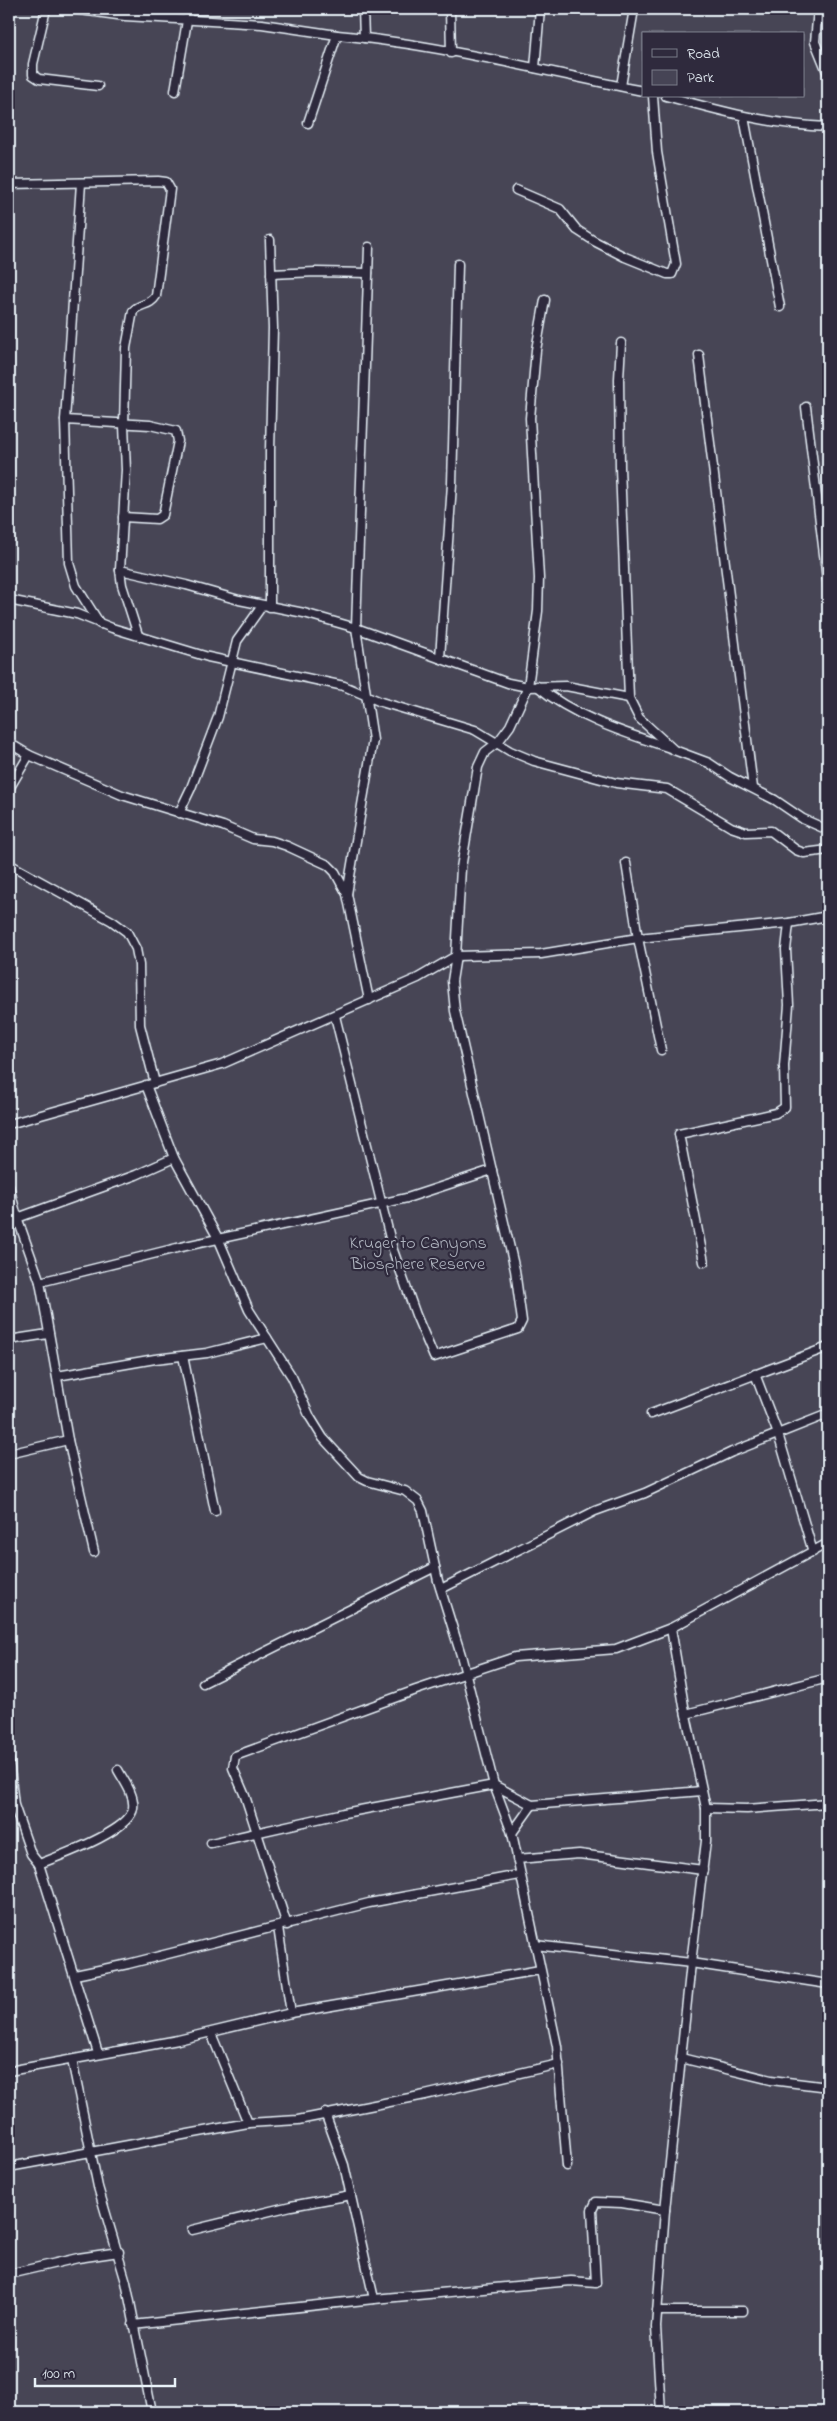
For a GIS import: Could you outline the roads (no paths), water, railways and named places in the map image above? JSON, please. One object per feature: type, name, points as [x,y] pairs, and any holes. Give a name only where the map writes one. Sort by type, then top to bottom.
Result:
[{"type":"street","points":[[46,9],[33,64],[33,75],[40,79],[98,86]]},
{"type":"street","points":[[73,9],[125,16],[262,24],[337,36],[364,38],[534,68],[642,91]]},
{"type":"street","points":[[176,91],[189,9]]},
{"type":"street","points":[[364,9],[364,38]]},
{"type":"street","points":[[450,9],[451,53]]},
{"type":"street","points":[[534,68],[540,9]]},
{"type":"street","points":[[621,86],[634,9]]},
{"type":"street","points":[[818,9],[815,42],[828,74]]},
{"type":"street","points":[[308,123],[337,36]]},
{"type":"street","points":[[516,190],[560,208],[577,230],[594,241],[624,257],[666,274],[672,274],[676,264],[657,152],[653,98]]},
{"type":"street","points":[[673,98],[744,118],[797,126],[828,128]]},
{"type":"street","points":[[744,118],[780,307]]},
{"type":"street","points":[[9,184],[158,181],[166,182],[170,189],[156,296],[148,304],[135,308],[130,316],[126,348],[124,425],[126,470],[120,570],[122,585],[138,635]]},
{"type":"street","points":[[81,183],[65,420],[72,576],[100,624]]},
{"type":"street","points":[[179,813],[191,788],[218,717],[230,662],[237,641],[266,606],[273,328],[270,240]]},
{"type":"street","points":[[347,894],[372,751],[371,726],[356,628],[369,246]]},
{"type":"street","points":[[440,658],[452,484],[458,264]]},
{"type":"street","points":[[271,274],[316,272],[368,274]]},
{"type":"street","points":[[335,1016],[401,1276],[434,1357],[509,1333],[521,1326],[522,1311],[515,1270],[455,1011],[452,981],[456,956],[461,868],[474,783],[481,758],[498,742],[510,726],[528,687],[538,611],[539,578],[530,418],[536,350],[545,300]]},
{"type":"street","points":[[622,343],[619,380],[620,467],[629,698],[639,718],[674,750]]},
{"type":"street","points":[[699,355],[753,788]]},
{"type":"street","points":[[806,407],[828,587]]},
{"type":"street","points":[[65,420],[124,425],[150,425],[174,430],[178,434],[163,515],[157,519],[123,517]]},
{"type":"street","points":[[120,570],[356,628],[492,678],[528,687],[566,686],[629,698]]},
{"type":"street","points":[[9,600],[68,611],[100,624],[176,648],[230,662],[328,682],[414,713],[475,730],[498,742],[510,751],[534,761],[616,782],[667,789],[731,827],[746,832],[771,831],[796,850],[804,853],[828,850]]},
{"type":"street","points":[[537,686],[548,695],[580,713],[709,763],[803,819],[828,830]]},
{"type":"street","points":[[9,743],[29,755],[122,795],[224,826],[253,839],[272,841],[319,860],[335,872],[347,894],[369,1000]]},
{"type":"street","points":[[9,789],[29,755]]},
{"type":"street","points":[[626,863],[638,938],[662,1050]]},
{"type":"street","points":[[9,864],[112,921],[133,940],[139,965],[140,1025],[155,1083]]},
{"type":"street","points":[[9,1124],[222,1064],[418,978],[456,956],[541,954],[638,938],[789,923],[828,916]]},
{"type":"street","points":[[704,1262],[679,1134],[776,1113],[784,1106],[784,1066],[789,1005],[786,950],[789,923]]},
{"type":"street","points":[[146,1085],[174,1158],[219,1240],[249,1310],[292,1377],[310,1418],[323,1438],[352,1472],[367,1482],[405,1490],[418,1501],[428,1525],[435,1567],[466,1673],[494,1785],[512,1833],[519,1875],[559,2064],[567,2166]]},
{"type":"street","points":[[9,1221],[114,1184],[174,1158]]},
{"type":"street","points":[[40,1282],[164,1251],[423,1194],[492,1170]]},
{"type":"street","points":[[9,1186],[17,1217],[40,1282],[68,1440],[94,1552]]},
{"type":"street","points":[[9,1340],[48,1334]]},
{"type":"street","points":[[58,1376],[207,1353],[267,1338]]},
{"type":"street","points":[[651,1414],[828,1347]]},
{"type":"street","points":[[183,1356],[215,1511]]},
{"type":"street","points":[[754,1374],[778,1434],[813,1552]]},
{"type":"street","points":[[441,1589],[595,1511],[645,1493],[694,1469],[828,1414]]},
{"type":"street","points":[[12,1453],[68,1440]]},
{"type":"street","points":[[287,1924],[246,1796],[233,1768],[235,1756],[466,1673],[516,1657],[616,1649],[671,1628],[828,1543]]},
{"type":"street","points":[[203,1683],[435,1567]]},
{"type":"street","points":[[661,2412],[657,2361],[657,2311],[665,2210],[706,1841],[706,1808],[686,1714],[671,1628]]},
{"type":"street","points":[[686,1714],[828,1678]]},
{"type":"street","points":[[9,1759],[14,1805],[31,1854],[39,1864],[98,2054]]},
{"type":"street","points":[[39,1864],[74,1850],[112,1831],[127,1820],[133,1810],[133,1802],[118,1770]]},
{"type":"street","points":[[211,1843],[344,1813],[494,1785],[532,1805],[702,1791]]},
{"type":"street","points":[[706,1808],[747,1809],[828,1804]]},
{"type":"street","points":[[512,1833],[532,1805]]},
{"type":"street","points":[[517,1859],[587,1854],[703,1870]]},
{"type":"street","points":[[75,1975],[128,1964],[229,1937],[278,1927],[369,1904],[519,1875]]},
{"type":"street","points":[[278,1927],[291,2014]]},
{"type":"street","points":[[534,1945],[691,1963],[828,1984]]},
{"type":"street","points":[[9,2071],[211,2033],[291,2014],[540,1970]]},
{"type":"street","points":[[211,2033],[248,2123]]},
{"type":"street","points":[[681,2058],[771,2080],[828,2087]]},
{"type":"street","points":[[72,2060],[105,2213],[119,2252],[152,2412]]},
{"type":"street","points":[[9,2167],[248,2123],[298,2120],[325,2113],[425,2095],[559,2064]]},
{"type":"street","points":[[325,2113],[336,2137],[374,2299]]},
{"type":"street","points":[[192,2230],[291,2206],[351,2195]]},
{"type":"street","points":[[134,2325],[374,2299],[571,2281],[596,2283],[592,2210],[596,2202],[622,2203],[665,2210]]},
{"type":"street","points":[[9,2274],[78,2258],[119,2252]]},
{"type":"street","points":[[657,2311],[743,2311]]},
{"type":"street","points":[[9,2406],[10,2412]]},
{"type":"park label","name":"Kruger to Canyons Biosphere Reserve","points":[[418,1254]]}]
